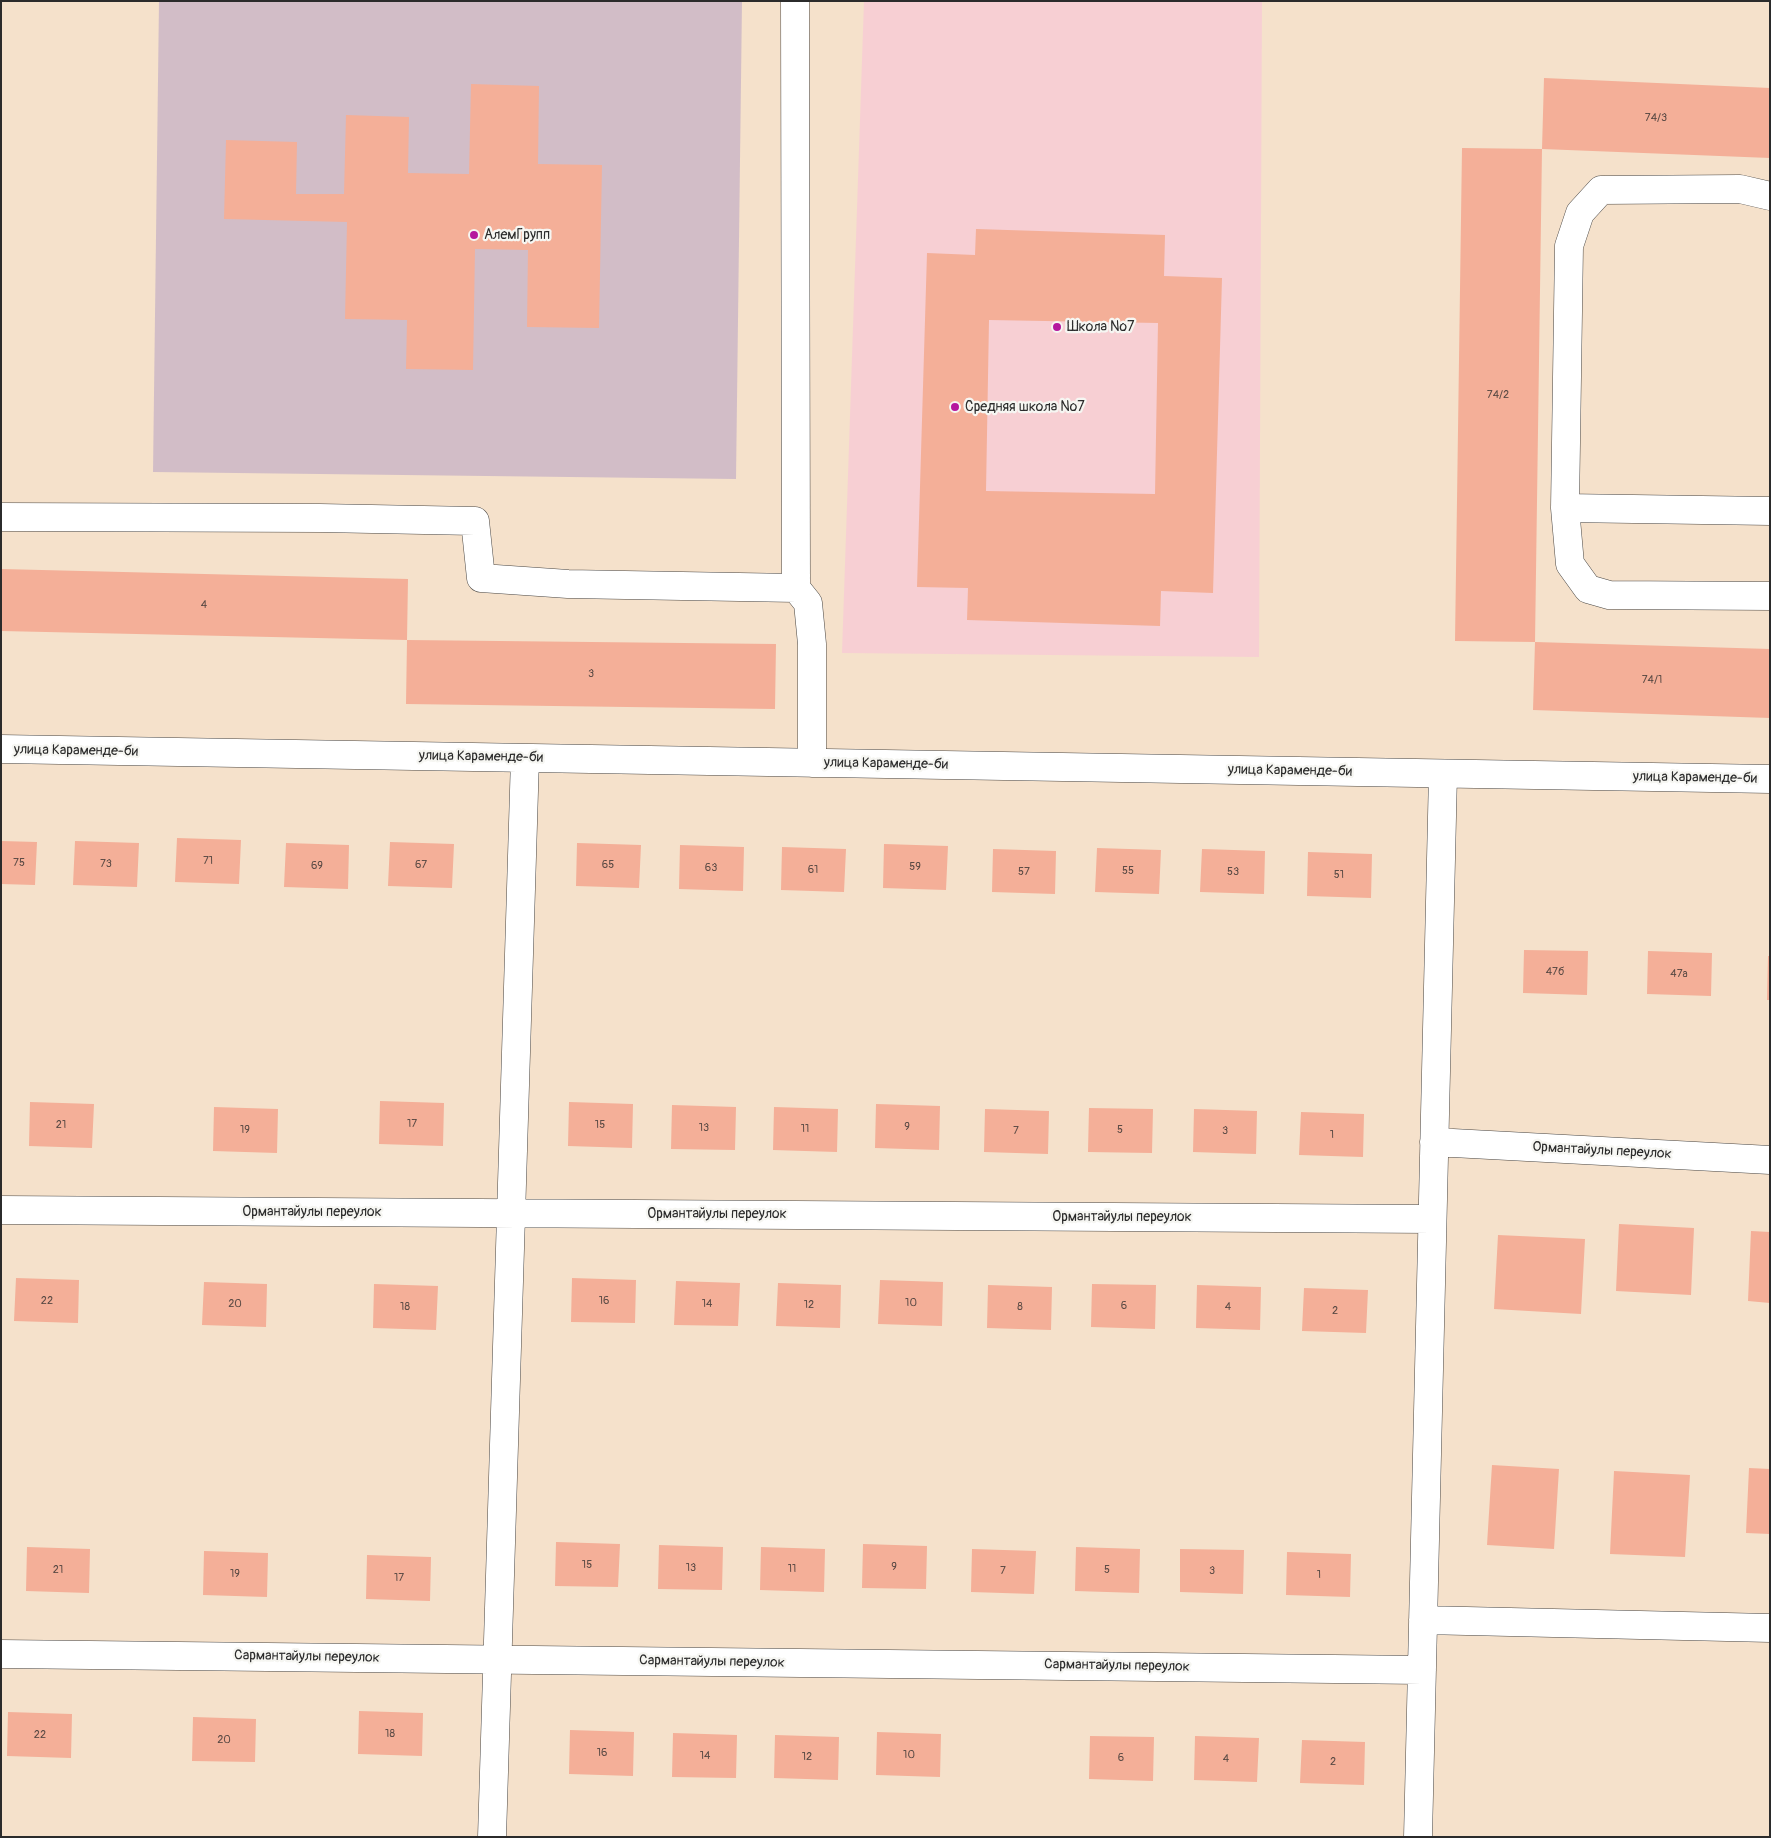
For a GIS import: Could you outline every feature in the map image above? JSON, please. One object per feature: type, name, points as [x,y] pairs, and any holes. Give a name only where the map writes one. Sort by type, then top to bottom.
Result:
[{"type":"street","points":[[796,1],[796,588],[808,603],[812,644],[812,763]]},
{"type":"street","points":[[1770,196],[1740,189],[1601,190],[1580,213],[1569,246],[1565,508],[1570,564],[1588,589],[1608,595],[1770,596]]},
{"type":"street","points":[[1565,508],[1770,510]]},
{"type":"street","points":[[1,517],[310,518],[475,521],[481,578],[568,584],[796,588]]},
{"type":"street","name":"улица Караменде-би","points":[[1,749],[1770,779]]},
{"type":"street","points":[[492,1837],[525,758]]},
{"type":"street","points":[[1418,1837],[1442,774]]},
{"type":"street","name":"Ормантайулы переулок","points":[[1434,1142],[1770,1160]]},
{"type":"street","name":"Ормантайулы переулок","points":[[1,1210],[1432,1219]]},
{"type":"street","points":[[1423,1620],[1770,1628]]},
{"type":"street","name":"Сармантайулы переулок","points":[[1,1654],[1422,1670]]},
{"type":"shaded area","points":[[159,1],[742,1],[736,479],[153,472]]},
{"type":"shaded area","name":"Школа №7","points":[[864,1],[1262,1],[1259,657],[842,653]]},
{"type":"building","points":[[1544,78],[1770,88],[1770,158],[1542,149]]},
{"type":"building","name":"АлемГрупп","points":[[471,84],[539,86],[538,164],[602,165],[599,328],[527,327],[528,250],[475,249],[473,370],[406,369],[407,320],[345,319],[347,222],[224,219],[226,140],[297,142],[296,194],[344,194],[346,115],[409,117],[408,173],[469,174]]},
{"type":"building","points":[[1462,148],[1542,149],[1535,642],[1455,641]]},
{"type":"building","name":"Средняя школа №7","points":[[976,229],[1165,235],[1164,276],[1222,278],[1213,593],[1161,591],[1160,626],[967,620],[968,588],[917,587],[927,253],[975,255]],"holes":[[[989,320],[1158,323],[1155,494],[986,491]]]},
{"type":"building","points":[[1,569],[408,579],[407,640],[1,631]]},
{"type":"building","points":[[407,640],[776,644],[775,709],[406,704]]},
{"type":"building","points":[[1535,642],[1770,649],[1770,718],[1533,710]]},
{"type":"building","points":[[177,838],[241,840],[239,884],[175,882]]},
{"type":"building","points":[[1,841],[37,842],[35,885],[1,884]]},
{"type":"building","points":[[75,841],[139,843],[137,887],[73,885]]},
{"type":"building","points":[[390,842],[454,844],[452,888],[388,886]]},
{"type":"building","points":[[286,843],[349,845],[348,889],[284,887]]},
{"type":"building","points":[[577,843],[641,845],[639,888],[576,886]]},
{"type":"building","points":[[884,844],[948,846],[946,890],[883,888]]},
{"type":"building","points":[[680,845],[744,847],[743,891],[679,889]]},
{"type":"building","points":[[782,847],[846,849],[844,892],[781,890]]},
{"type":"building","points":[[1097,848],[1161,850],[1159,894],[1095,892]]},
{"type":"building","points":[[993,849],[1056,851],[1055,894],[992,892]]},
{"type":"building","points":[[1202,849],[1265,851],[1264,894],[1200,892]]},
{"type":"building","points":[[1308,852],[1372,854],[1371,898],[1307,896]]},
{"type":"building","points":[[1524,950],[1588,951],[1587,995],[1523,993]]},
{"type":"building","points":[[1648,951],[1712,953],[1711,996],[1647,994]]},
{"type":"building","points":[[1768,956],[1770,956],[1770,1000],[1767,1000]]},
{"type":"building","points":[[380,1101],[444,1103],[443,1146],[379,1144]]},
{"type":"building","points":[[30,1102],[94,1104],[92,1148],[29,1146]]},
{"type":"building","points":[[569,1102],[633,1104],[632,1148],[568,1146]]},
{"type":"building","points":[[876,1104],[940,1106],[939,1150],[875,1148]]},
{"type":"building","points":[[672,1105],[736,1107],[735,1150],[671,1149]]},
{"type":"building","points":[[214,1107],[278,1109],[277,1153],[213,1151]]},
{"type":"building","points":[[774,1107],[838,1109],[837,1152],[773,1150]]},
{"type":"building","points":[[1089,1108],[1153,1109],[1152,1153],[1088,1152]]},
{"type":"building","points":[[985,1109],[1049,1111],[1048,1154],[984,1152]]},
{"type":"building","points":[[1194,1109],[1257,1111],[1256,1154],[1193,1152]]},
{"type":"building","points":[[1301,1112],[1364,1114],[1363,1157],[1299,1155]]},
{"type":"building","points":[[1619,1224],[1694,1228],[1691,1295],[1616,1291]]},
{"type":"building","points":[[1751,1231],[1770,1232],[1770,1303],[1748,1301]]},
{"type":"building","points":[[1498,1235],[1585,1239],[1581,1314],[1494,1309]]},
{"type":"building","points":[[16,1278],[79,1280],[78,1323],[14,1321]]},
{"type":"building","points":[[572,1278],[636,1280],[635,1323],[571,1322]]},
{"type":"building","points":[[880,1280],[943,1282],[942,1326],[878,1324]]},
{"type":"building","points":[[676,1281],[740,1283],[738,1326],[674,1325]]},
{"type":"building","points":[[204,1282],[267,1284],[266,1327],[202,1325]]},
{"type":"building","points":[[778,1283],[841,1285],[840,1328],[776,1326]]},
{"type":"building","points":[[374,1284],[438,1286],[436,1330],[373,1328]]},
{"type":"building","points":[[1092,1284],[1156,1285],[1155,1329],[1091,1327]]},
{"type":"building","points":[[988,1285],[1052,1287],[1051,1330],[987,1328]]},
{"type":"building","points":[[1197,1285],[1261,1287],[1260,1330],[1196,1328]]},
{"type":"building","points":[[1304,1288],[1368,1290],[1366,1333],[1302,1331]]},
{"type":"building","points":[[1492,1465],[1559,1469],[1554,1549],[1487,1545]]},
{"type":"building","points":[[1749,1468],[1770,1469],[1770,1534],[1746,1533]]},
{"type":"building","points":[[1614,1471],[1690,1475],[1685,1557],[1610,1554]]},
{"type":"building","points":[[556,1542],[620,1544],[618,1587],[555,1586]]},
{"type":"building","points":[[863,1544],[927,1546],[926,1589],[862,1588]]},
{"type":"building","points":[[659,1545],[723,1547],[722,1590],[658,1589]]},
{"type":"building","points":[[27,1547],[90,1549],[89,1593],[26,1591]]},
{"type":"building","points":[[761,1547],[825,1549],[824,1592],[760,1590]]},
{"type":"building","points":[[1076,1547],[1140,1549],[1139,1593],[1075,1591]]},
{"type":"building","points":[[972,1549],[1036,1551],[1034,1594],[971,1592]]},
{"type":"building","points":[[1180,1549],[1244,1550],[1243,1594],[1180,1592]]},
{"type":"building","points":[[204,1551],[268,1553],[267,1597],[203,1595]]},
{"type":"building","points":[[1287,1552],[1351,1554],[1350,1597],[1286,1595]]},
{"type":"building","points":[[367,1555],[431,1557],[430,1601],[366,1599]]},
{"type":"building","points":[[359,1711],[423,1713],[422,1756],[358,1754]]},
{"type":"building","points":[[8,1712],[72,1714],[71,1758],[7,1756]]},
{"type":"building","points":[[193,1717],[256,1719],[255,1762],[192,1761]]},
{"type":"building","points":[[570,1730],[634,1732],[633,1776],[569,1774]]},
{"type":"building","points":[[877,1732],[941,1734],[940,1777],[876,1775]]},
{"type":"building","points":[[673,1733],[737,1735],[736,1778],[672,1777]]},
{"type":"building","points":[[775,1735],[839,1737],[838,1780],[774,1778]]},
{"type":"building","points":[[1090,1736],[1154,1737],[1153,1781],[1089,1779]]},
{"type":"building","points":[[1195,1736],[1259,1738],[1257,1782],[1194,1780]]},
{"type":"building","points":[[1302,1740],[1365,1742],[1364,1785],[1300,1783]]},
{"type":"place","name":"АлемГрупп","points":[[474,235]]},
{"type":"place","name":"Школа №7","points":[[1057,327]]},
{"type":"place","name":"Средняя школа №7","points":[[955,407]]}]
